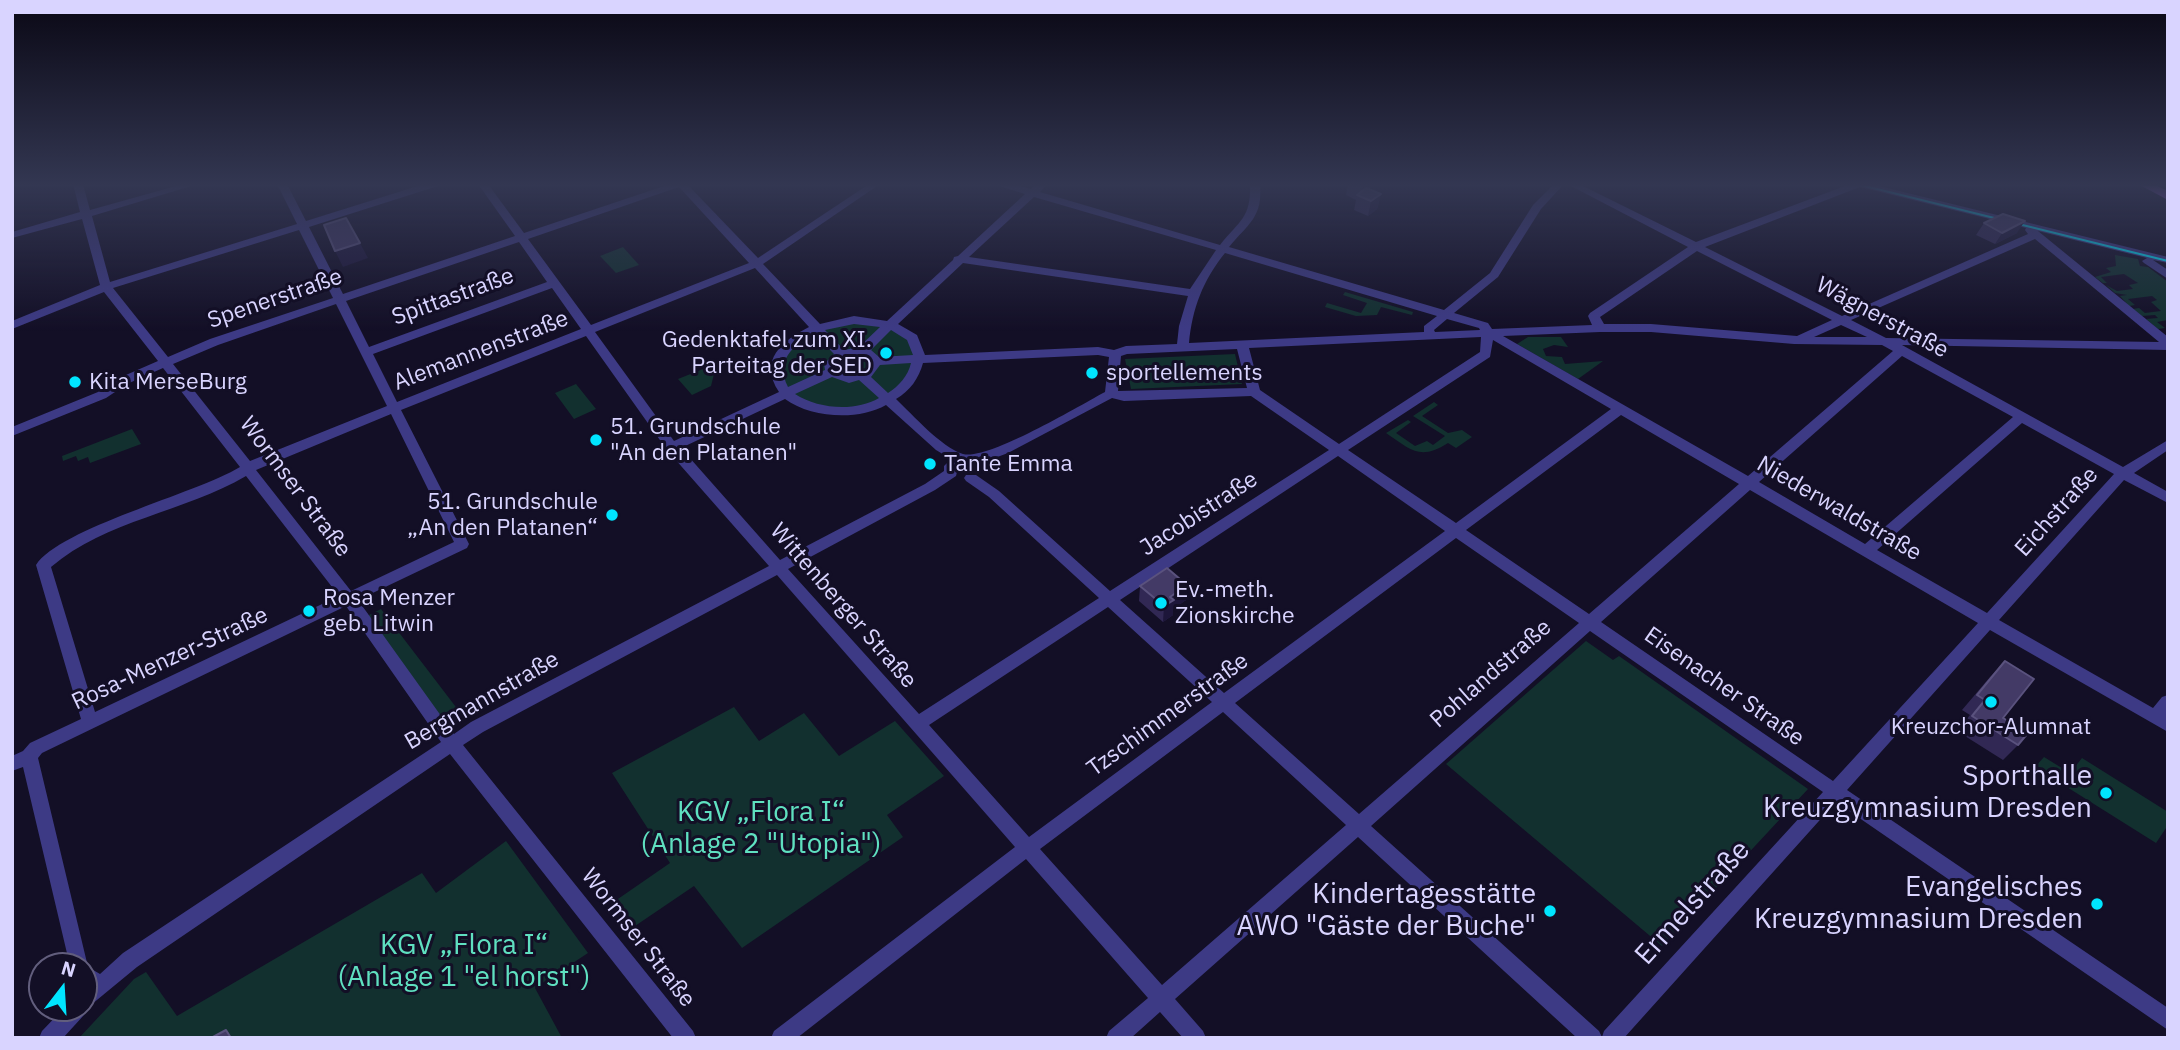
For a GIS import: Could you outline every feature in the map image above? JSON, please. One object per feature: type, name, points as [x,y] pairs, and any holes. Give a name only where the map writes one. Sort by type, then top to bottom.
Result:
[{"type":"street","name":"Wormser Straße","points":[[91,233],[106,287],[249,468],[451,743],[686,1038]]},
{"type":"street","points":[[12,325],[106,287],[277,233]]},
{"type":"street","points":[[306,233],[394,407]]},
{"type":"street","name":"Wittenberger Straße","points":[[518,233],[672,447],[1196,1038]]},
{"type":"street","name":"Spenerstraße","points":[[12,432],[102,395],[167,362],[339,299],[537,233]]},
{"type":"street","points":[[729,233],[841,354]]},
{"type":"street","name":"Alemannenstraße","points":[[90,722],[43,565],[60,551],[394,407],[758,263],[802,233]]},
{"type":"street","points":[[876,361],[873,370],[863,377],[842,378],[832,372],[830,364],[841,354],[862,351],[988,233]]},
{"type":"street","name":"Niederwaldstraße","points":[[1174,233],[1484,326],[1487,332],[2161,721]]},
{"type":"street","points":[[1183,347],[1183,322],[1192,293],[1235,233]]},
{"type":"street","points":[[1432,335],[1428,329],[1494,275],[1521,233]]},
{"type":"street","name":"Wägnerstraße","points":[[1671,233],[1901,350],[2168,498]]},
{"type":"street","points":[[1600,328],[1594,316],[1697,246],[1731,233]]},
{"type":"street","points":[[2033,233],[2168,344]]},
{"type":"street","points":[[2052,233],[2160,259],[2168,276]]},
{"type":"street","points":[[1794,340],[2035,235]]},
{"type":"street","points":[[2055,250],[2070,238]]},
{"type":"street","points":[[958,260],[1192,293]]},
{"type":"street","name":"Spittastraße","points":[[366,352],[554,283]]},
{"type":"street","points":[[854,320],[890,325],[916,343],[921,359],[915,378],[889,400],[857,410],[827,410],[804,405],[787,394],[777,374],[781,356],[793,341],[817,328],[854,320]]},
{"type":"street","points":[[862,351],[876,361],[1098,351],[1115,354],[1126,350],[1600,328],[1651,328],[1794,340],[1887,343],[2168,344]]},
{"type":"street","name":"Jacobistraße","points":[[917,724],[1486,354],[1487,332]]},
{"type":"street","points":[[1115,354],[1111,394],[1124,397],[1254,392],[1242,344]]},
{"type":"street","name":"Pohlandstraße","points":[[1116,1038],[1587,622],[1901,350]]},
{"type":"street","points":[[672,447],[832,372]]},
{"type":"street","points":[[863,377],[1592,1038]]},
{"type":"street","name":"Eisenacher Straße","points":[[1254,392],[2168,1020]]},
{"type":"street","name":"Bergmannstraße","points":[[98,975],[451,743],[930,487],[1111,394]]},
{"type":"street","name":"Rosa-Menzer-Straße","points":[[20,760],[36,748],[462,544],[394,407]]},
{"type":"street","name":"Tzschimmerstraße","points":[[781,1038],[1027,848],[1620,409]]},
{"type":"street","points":[[1866,551],[2020,418]]},
{"type":"street","name":"Eichstraße","points":[[1989,622],[2122,474],[2168,444]]},
{"type":"street","name":"Ermelstraße","points":[[1611,1038],[1832,791],[1989,622]]},
{"type":"street","points":[[2161,721],[2168,702]]},
{"type":"street","points":[[20,760],[75,952]]},
{"type":"street","points":[[49,1038],[64,1022]]},
{"type":"green space","points":[[623,247],[639,265],[616,273],[600,256]]},
{"type":"green space","points":[[2115,255],[2138,259],[2140,266],[2148,267],[2168,282],[2168,320],[2157,322],[2165,328],[2158,329],[2146,319],[2158,318],[2155,315],[2142,316],[2133,309],[2139,308],[2145,313],[2161,311],[2151,302],[2157,300],[2152,296],[2128,299],[2135,305],[2129,306],[2120,296],[2127,295],[2115,293],[2106,285],[2117,291],[2133,289],[2129,285],[2138,283],[2124,274],[2101,277],[2107,283],[2095,277],[2111,272],[2106,268],[2116,266]]},
{"type":"green space","points":[[1345,292],[1413,312],[1412,315],[1381,307],[1377,315],[1356,316],[1325,307],[1327,303],[1361,313],[1367,303],[1343,295]]},
{"type":"green space","points":[[852,321],[897,329],[916,349],[909,381],[876,401],[856,407],[820,406],[789,393],[783,382],[783,357],[806,335]]},
{"type":"green space","points":[[1528,337],[1561,337],[1568,347],[1554,345],[1543,349],[1546,356],[1562,357],[1565,364],[1603,361],[1578,379],[1517,344]]},
{"type":"green space","points":[[1235,354],[1242,384],[1131,389],[1125,359]]},
{"type":"green space","points":[[703,369],[714,374],[711,386],[692,395],[678,379]]},
{"type":"green space","points":[[576,384],[596,409],[574,419],[555,393]]},
{"type":"green space","points":[[1434,402],[1438,405],[1422,416],[1448,433],[1462,430],[1472,437],[1456,448],[1448,443],[1423,452],[1409,448],[1386,433],[1408,420],[1411,422],[1396,433],[1415,446],[1427,441],[1433,445],[1445,436],[1413,416]]},
{"type":"green space","points":[[132,429],[141,444],[90,463],[88,457],[78,461],[76,456],[63,461],[62,456]]},
{"type":"green space","points":[[381,609],[462,715],[446,725],[365,617]]},
{"type":"green space","points":[[1586,641],[1613,660],[1619,656],[1808,789],[1662,946],[1446,764]]},
{"type":"green space","name":"KGV „Flora I“ (Anlage 2 \"Utopia\")","points":[[734,707],[759,741],[804,713],[839,756],[895,721],[944,776],[887,815],[903,837],[742,948],[694,886],[635,926],[615,901],[670,863],[612,773]]},
{"type":"green space","name":"Sporthalle Kreuzgymnasium Dresden","points":[[2044,757],[2070,773],[2082,758],[2168,812],[2168,825],[2156,843],[2035,767]]},
{"type":"green space","name":"KGV „Flora I“ (Anlage 1 \"el horst\")","points":[[506,841],[588,953],[535,988],[562,1038],[79,1038],[94,1022],[98,1022],[98,1018],[134,979],[146,972],[177,1016],[422,873],[436,893]]},
{"type":"building","points":[[327,233],[354,233],[360,243],[335,251]]},
{"type":"building","points":[[1167,568],[1187,585],[1170,597],[1174,600],[1164,606],[1140,586]]},
{"type":"building","points":[[2005,661],[2034,679],[2003,718],[2028,733],[2018,745],[1972,716],[1985,700],[1977,695]]},
{"type":"building","points":[[226,1030],[231,1038],[211,1038]]},
{"type":"tram line","points":[[2055,233],[2168,261]]},
{"type":"place","name":"Gedenktafel zum XI. Parteitag der SED","points":[[886,353]]},
{"type":"place","name":"sportellements","points":[[1092,373]]},
{"type":"place","name":"Kita MerseBurg","points":[[75,382]]},
{"type":"place","name":"51. Grundschule \"An den Platanen\"","points":[[596,440]]},
{"type":"place","name":"Tante Emma","points":[[930,464]]},
{"type":"place","name":"51. Grundschule „An den Platanen“","points":[[612,515]]},
{"type":"place","name":"Ev.-meth. Zionskirche","points":[[1161,603]]},
{"type":"place","name":"Rosa Menzer geb. Litwin","points":[[309,611]]},
{"type":"place","name":"Kreuzchor-Alumnat","points":[[1991,702]]},
{"type":"place","name":"Sporthalle Kreuzgymnasium Dresden","points":[[2106,793]]},
{"type":"place","name":"Evangelisches Kreuzgymnasium Dresden","points":[[2097,904]]},
{"type":"place","name":"Kindertagesstätte AWO \"Gäste der Buche\"","points":[[1550,911]]}]
